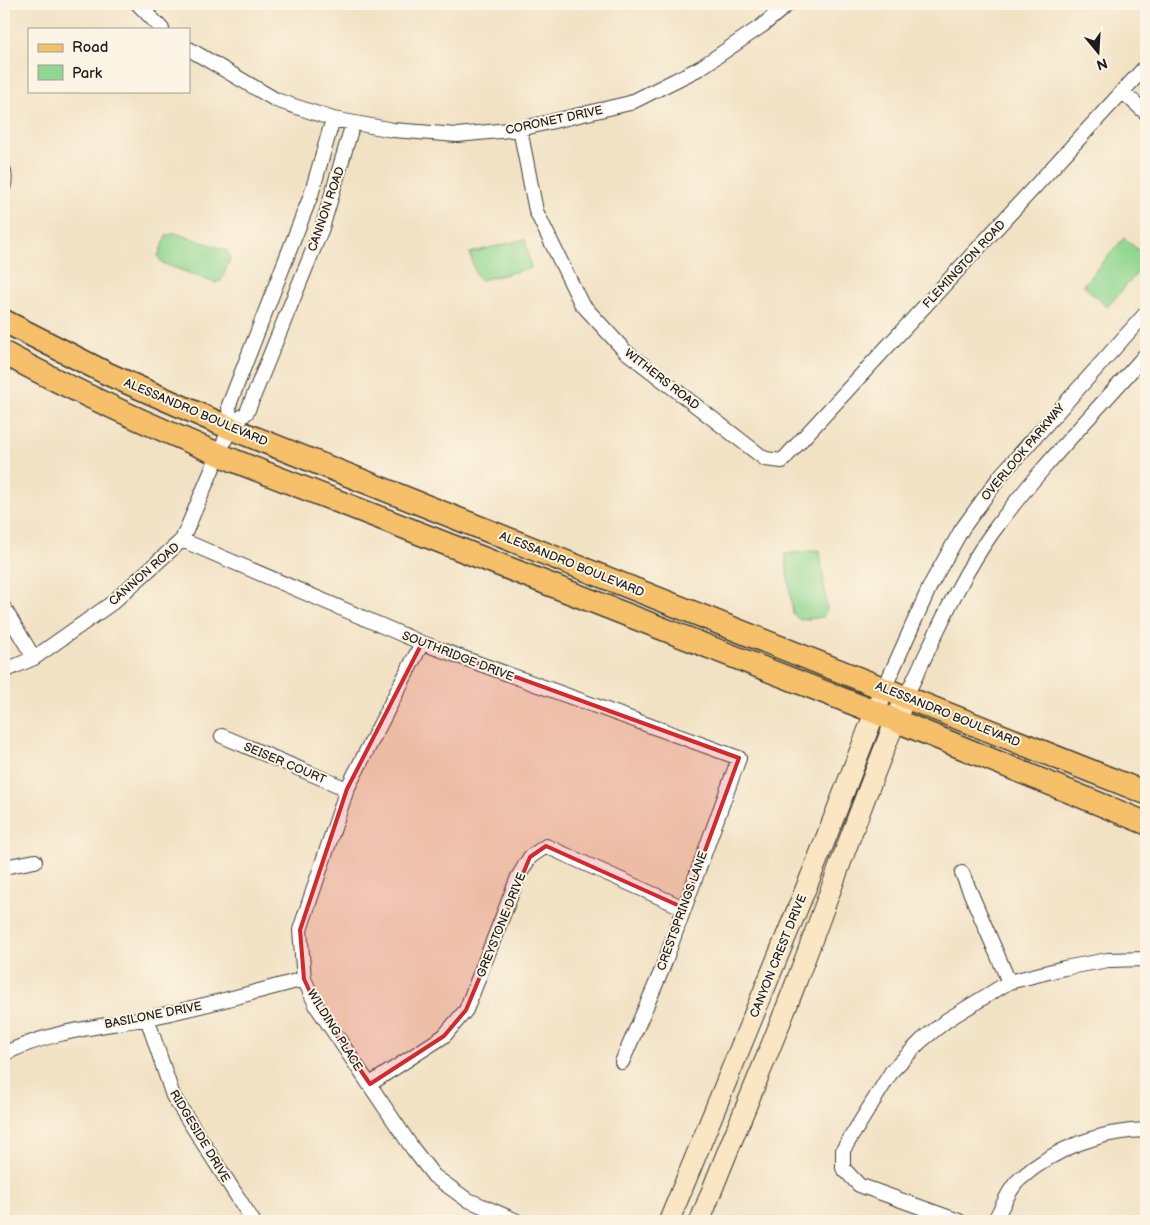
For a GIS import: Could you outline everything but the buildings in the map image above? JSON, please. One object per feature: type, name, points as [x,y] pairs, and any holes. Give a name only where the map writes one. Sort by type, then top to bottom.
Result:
[{"type":"main road","name":"ALESSANDRO BOULEVARD","points":[[4,321],[122,381],[230,428],[1146,793]]},
{"type":"main road","name":"ALESSANDRO BOULEVARD","points":[[4,353],[112,408],[220,454],[875,712],[895,722],[1146,823]]},
{"type":"main road","name":"CANYON CREST DRIVE","points":[[669,1221],[815,866],[884,689]]},
{"type":"main road","name":"CANYON CREST DRIVE","points":[[700,1221],[731,1139],[794,987],[866,793],[905,698]]},
{"type":"street","points":[[138,4],[161,28]]},
{"type":"street","name":"CORONET DRIVE","points":[[190,50],[276,100],[333,119],[393,130],[457,135],[520,130],[630,103],[700,68],[763,26],[788,4]]},
{"type":"street","name":"FLEMINGTON ROAD","points":[[782,461],[1146,66]]},
{"type":"street","points":[[1123,92],[1146,113]]},
{"type":"street","name":"CANNON ROAD","points":[[4,671],[34,658],[112,603],[182,540],[230,428],[229,405],[311,195],[333,119]]},
{"type":"street","name":"CANNON ROAD","points":[[230,428],[247,412],[322,228],[353,123]]},
{"type":"street","name":"WITHERS ROAD","points":[[520,130],[536,211],[581,303],[625,351],[765,459],[782,461]]},
{"type":"street","name":"OVERLOOK PARKWAY","points":[[884,689],[931,584],[962,529],[1001,474],[1146,312]]},
{"type":"street","points":[[905,698],[972,565],[992,534],[1036,477],[1146,354]]},
{"type":"street","name":"SOUTHRIDGE DRIVE","points":[[182,540],[422,644],[739,758]]},
{"type":"street","points":[[4,608],[34,658]]},
{"type":"street","name":"WILDING PLACE","points":[[422,644],[347,789],[300,930],[304,979],[318,1007],[413,1149],[434,1176],[466,1199],[517,1221]]},
{"type":"street","name":"SEISER COURT","points":[[222,736],[347,789]]},
{"type":"street","name":"CRESTSPRINGS LANE","points":[[622,1062],[661,972],[739,758]]},
{"type":"street","name":"GREYSTONE DRIVE","points":[[370,1084],[444,1036],[466,1010],[518,877],[530,857],[546,846],[684,908]]},
{"type":"street","points":[[4,867],[35,861]]},
{"type":"street","points":[[962,873],[1010,982]]},
{"type":"street","points":[[959,1221],[859,1185],[843,1168],[843,1150],[892,1071],[921,1041],[947,1020],[1010,982],[1064,968],[1108,960],[1146,959]]},
{"type":"street","name":"BASILONE DRIVE","points":[[4,1054],[16,1047],[61,1033],[147,1018],[224,1001],[304,979]]},
{"type":"street","name":"RIDGESIDE DRIVE","points":[[147,1018],[174,1096],[253,1221]]},
{"type":"street","points":[[994,1221],[1018,1179],[1065,1148],[1103,1134],[1146,1130]]},
{"type":"lane","points":[[4,161],[8,172],[8,186],[4,194]]},
{"type":"highlighted area","points":[[422,643],[739,758],[684,908],[546,846],[530,857],[466,1010],[444,1036],[370,1084],[317,1007],[304,979],[300,930],[347,789]]},
{"type":"green space","points":[[175,233],[226,250],[230,258],[222,280],[215,283],[162,263],[158,256],[166,236]]},
{"type":"green space","points":[[1124,238],[1145,256],[1145,264],[1107,307],[1083,285]]},
{"type":"green space","points":[[525,239],[531,268],[481,280],[476,276],[470,253]]},
{"type":"green space","points":[[820,550],[827,610],[823,617],[800,620],[793,614],[785,554]]}]
